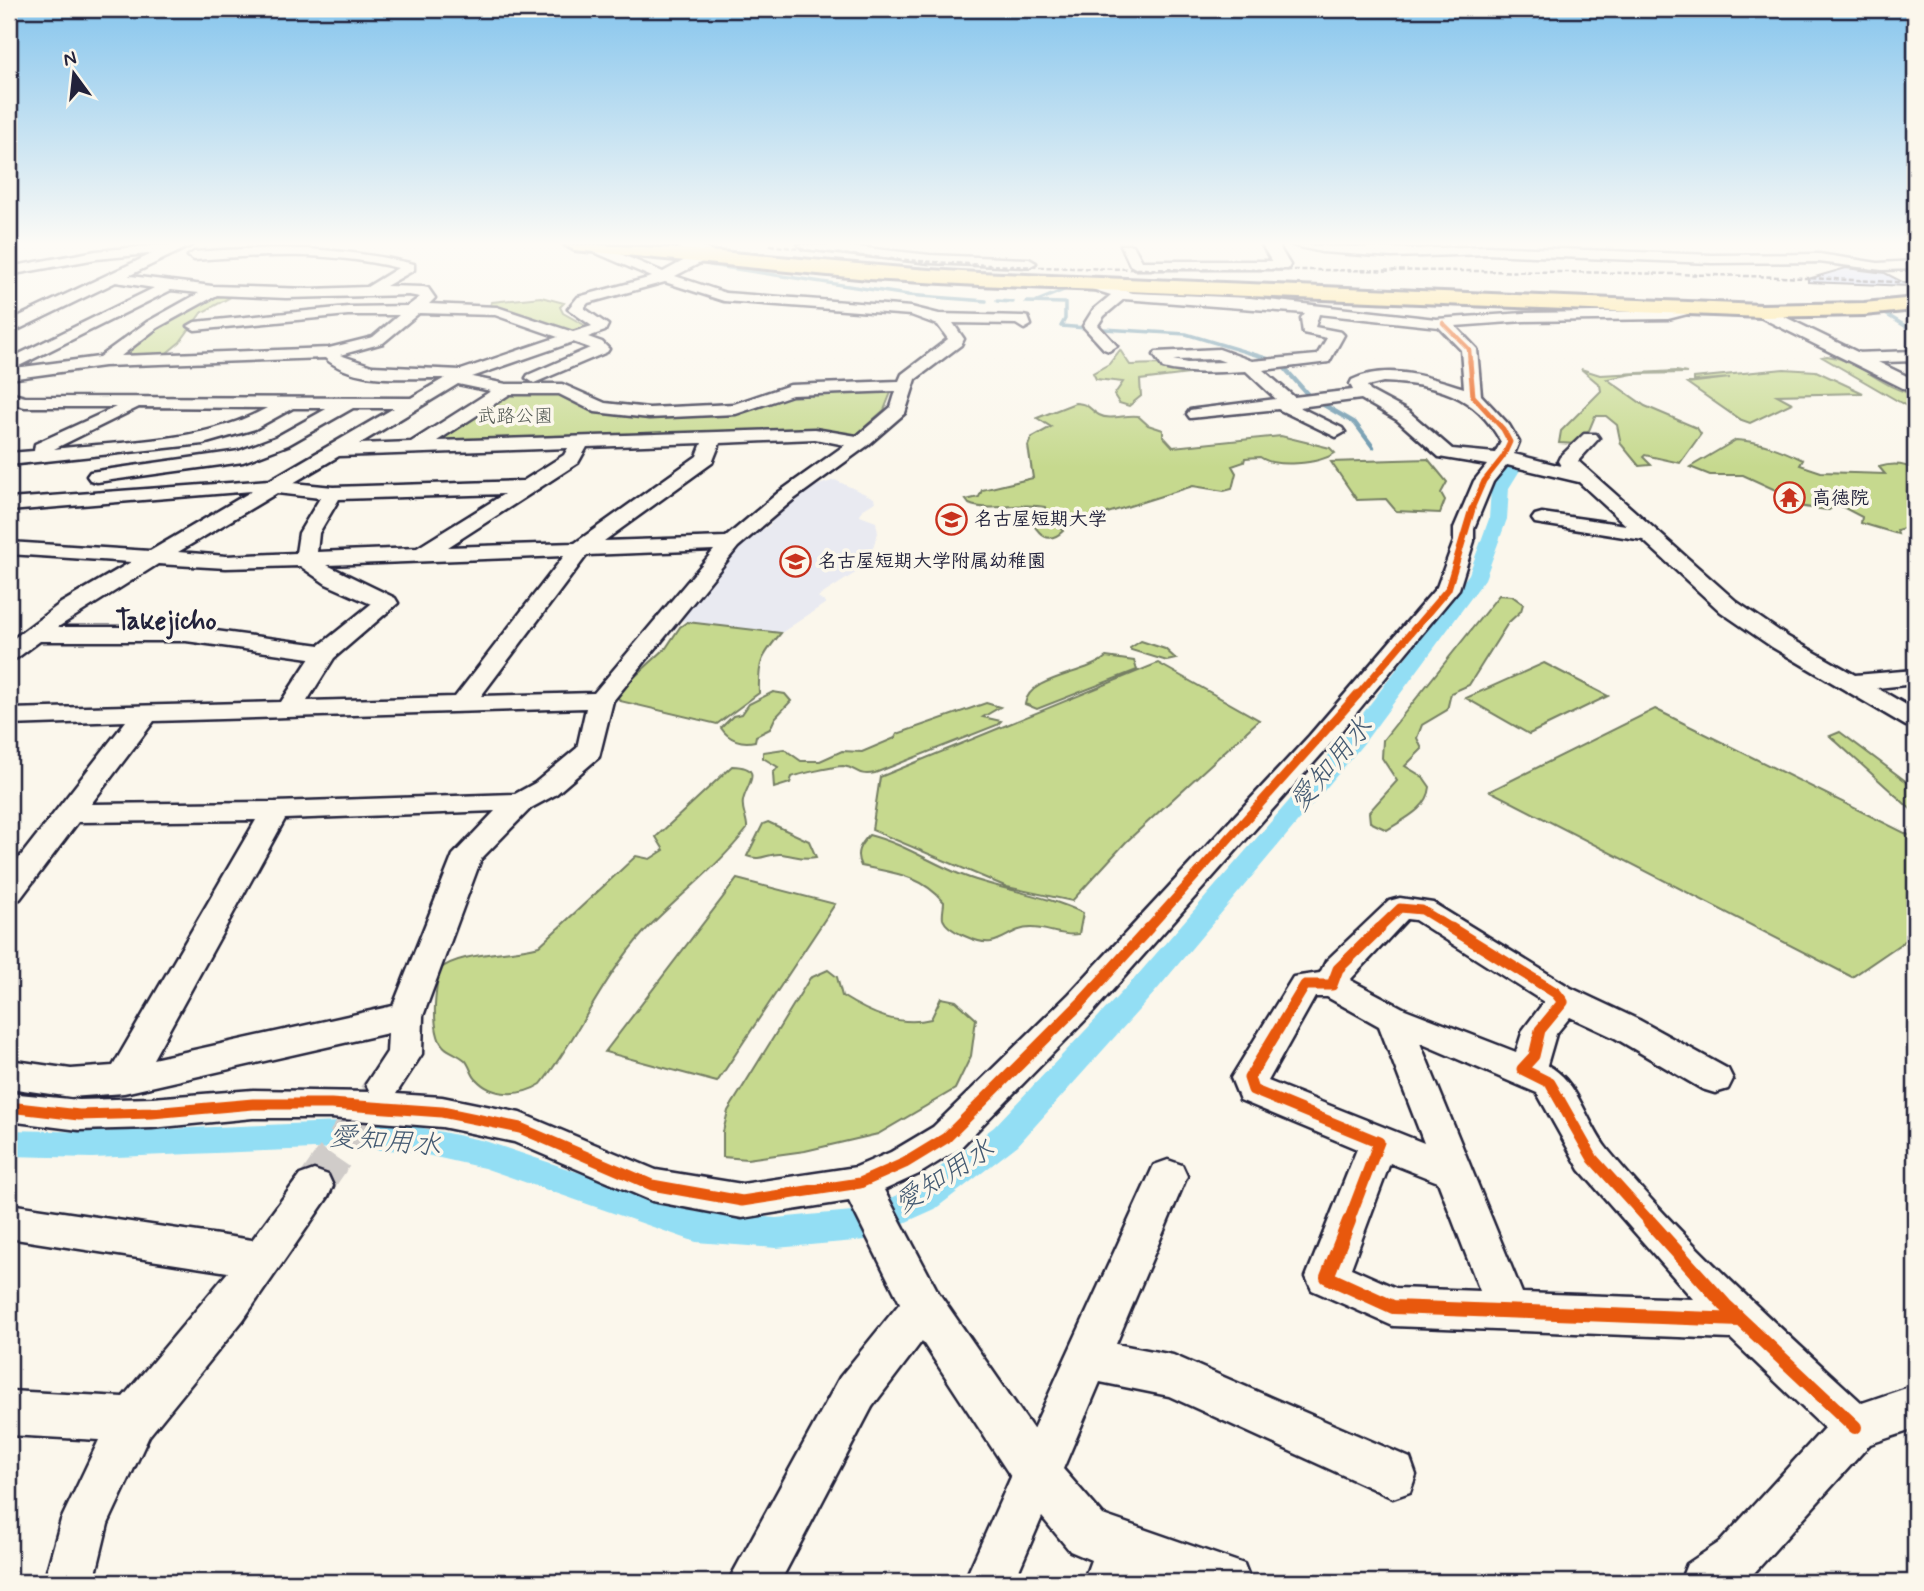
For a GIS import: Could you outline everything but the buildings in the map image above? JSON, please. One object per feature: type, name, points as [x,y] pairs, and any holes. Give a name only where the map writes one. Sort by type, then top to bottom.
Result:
[{"type":"street","points":[[9,328],[27,319]]},
{"type":"street","points":[[9,365],[101,319]]},
{"type":"street","points":[[104,361],[160,319]]},
{"type":"street","points":[[169,359],[202,319]]},
{"type":"street","points":[[193,333],[290,319]]},
{"type":"street","points":[[9,374],[104,361],[328,353],[371,343],[401,319]]},
{"type":"street","points":[[521,319],[601,349],[534,378]]},
{"type":"street","points":[[9,653],[33,634],[154,557],[460,377],[575,338],[601,325],[590,319]]},
{"type":"street","points":[[384,1084],[404,1054],[406,1016],[468,855],[521,803],[545,789],[590,751],[601,700],[731,543],[786,496],[861,442],[899,410],[904,398],[903,386],[908,377],[953,345],[956,339],[953,330],[941,319]]},
{"type":"street","points":[[992,319],[1023,320],[1024,325]]},
{"type":"street","points":[[1094,319],[1090,326],[1109,346]]},
{"type":"street","points":[[1308,319],[1308,330],[1336,335],[1323,359],[1250,366],[1285,403],[1336,432]]},
{"type":"street","points":[[1406,319],[1443,323],[1494,319]]},
{"type":"street","points":[[1778,319],[1915,388]]},
{"type":"street","points":[[1443,323],[1469,349],[1473,396]]},
{"type":"street","points":[[341,333],[392,327]]},
{"type":"street","points":[[193,333],[221,340]]},
{"type":"street","points":[[328,353],[334,360],[354,368],[460,377],[506,389],[562,389],[601,408],[649,413],[736,409],[790,390],[903,386]]},
{"type":"street","points":[[1854,358],[1915,356]]},
{"type":"street","points":[[13,1113],[152,1113],[253,1104],[331,1104],[442,1112],[520,1128],[652,1185],[741,1201],[866,1192],[905,1163],[946,1138],[1081,1003],[1318,742],[1448,589],[1464,541],[1464,528],[1484,481],[1503,457],[1510,442],[1503,429],[1473,396],[1392,377],[1362,381],[1358,389],[1403,416],[1446,453],[1474,459],[1503,457],[1583,477]]},
{"type":"street","points":[[416,447],[506,389]]},
{"type":"street","points":[[1196,414],[1364,394]]},
{"type":"street","points":[[97,476],[201,464],[252,453],[282,441],[350,402]]},
{"type":"street","points":[[14,403],[417,402]]},
{"type":"street","points":[[15,462],[136,403]]},
{"type":"street","points":[[15,462],[105,448],[182,442],[225,434],[249,425],[290,403]]},
{"type":"street","points":[[339,450],[814,434],[861,442]]},
{"type":"street","points":[[463,704],[581,548],[705,459],[713,437]]},
{"type":"street","points":[[1590,438],[1567,461],[1729,607],[1780,642],[1915,721]]},
{"type":"street","points":[[421,555],[571,459],[581,442]]},
{"type":"street","points":[[90,497],[105,448]]},
{"type":"street","points":[[9,505],[90,497],[276,486],[333,493],[526,487]]},
{"type":"street","points":[[306,560],[309,533],[333,493]]},
{"type":"street","points":[[1542,519],[1650,535]]},
{"type":"street","points":[[9,548],[226,562],[731,543]]},
{"type":"street","points":[[289,709],[325,653],[387,603],[334,579],[306,560]]},
{"type":"street","points":[[33,634],[186,634],[325,653]]},
{"type":"street","points":[[1852,683],[1915,677]]},
{"type":"street","points":[[9,717],[601,700]]},
{"type":"street","points":[[9,892],[146,713]]},
{"type":"street","points":[[69,813],[275,811],[521,803]]},
{"type":"street","points":[[124,1079],[275,811]]},
{"type":"street","points":[[1332,985],[1338,970],[1401,908],[1422,910],[1559,997],[1627,1029],[1715,1079]]},
{"type":"street","points":[[1454,1172],[1253,1090],[1249,1078],[1305,985],[1332,985],[1394,1018],[1522,1069],[1550,1083],[1593,1158],[1740,1320],[1856,1427]]},
{"type":"street","points":[[1522,1069],[1534,1056],[1540,1030],[1563,1002],[1559,997]]},
{"type":"street","points":[[9,1074],[71,1083],[124,1079],[406,1016]]},
{"type":"street","points":[[1394,1018],[1508,1310]]},
{"type":"street","points":[[1379,1142],[1327,1277],[1394,1307],[1740,1320]]},
{"type":"street","points":[[989,1582],[1168,1176]]},
{"type":"street","points":[[69,1582],[85,1520],[133,1420],[228,1306],[314,1186]]},
{"type":"street","points":[[866,1192],[893,1252],[923,1306],[1038,1476],[1114,1564],[1226,1582]]},
{"type":"street","points":[[9,1221],[261,1259]]},
{"type":"street","points":[[753,1582],[856,1392],[923,1306]]},
{"type":"street","points":[[1089,1359],[1173,1376],[1393,1475]]},
{"type":"street","points":[[1705,1582],[1737,1559],[1856,1427],[1915,1408]]},
{"type":"street","points":[[9,1413],[133,1420]]},
{"type":"shaded area","name":"名古屋短期大学附属幼稚園","points":[[835,480],[874,498],[875,502],[862,510],[860,516],[876,522],[878,533],[872,550],[857,572],[818,597],[826,603],[781,633],[682,621],[703,585],[750,536],[769,526],[783,504],[809,488]]},
{"type":"green space","points":[[166,319],[196,319],[180,342],[163,356],[120,357],[120,351]]},
{"type":"green space","points":[[534,319],[574,319],[586,326],[572,333]]},
{"type":"green space","points":[[1120,350],[1130,365],[1169,365],[1189,374],[1140,380],[1141,396],[1129,406],[1119,403],[1114,395],[1123,382],[1096,379],[1093,373],[1109,364]]},
{"type":"green space","points":[[1822,357],[1850,363],[1891,386],[1913,394],[1915,411]]},
{"type":"green space","points":[[1581,369],[1600,375],[1676,371],[1687,373],[1633,374],[1607,379],[1645,406],[1697,428],[1701,434],[1680,463],[1645,455],[1643,457],[1651,465],[1639,466],[1621,444],[1617,425],[1606,416],[1595,416],[1588,433],[1577,444],[1559,443],[1561,431],[1601,391],[1600,385]]},
{"type":"green space","points":[[1784,369],[1816,371],[1863,393],[1777,395],[1792,403],[1750,423],[1739,419],[1687,383],[1730,378],[1694,381],[1694,378]]},
{"type":"green space","name":"武路公園","points":[[892,390],[884,410],[855,436],[437,444],[434,440],[504,393],[557,391],[598,411],[740,412],[791,395]]},
{"type":"green space","points":[[1075,403],[1087,406],[1103,417],[1138,416],[1148,425],[1163,430],[1163,436],[1173,447],[1281,436],[1330,448],[1335,453],[1319,460],[1297,463],[1276,463],[1260,457],[1245,458],[1244,462],[1232,466],[1236,473],[1232,489],[1224,491],[1193,486],[1060,528],[1063,531],[1052,538],[1043,536],[1030,520],[1046,517],[1045,507],[986,507],[969,504],[966,500],[979,497],[982,490],[1033,478],[1028,446],[1031,438],[1051,427],[1037,418]]},
{"type":"green space","points":[[1736,440],[1754,442],[1779,450],[1803,460],[1800,465],[1821,472],[1885,474],[1879,467],[1897,464],[1911,468],[1915,470],[1915,525],[1897,530],[1898,534],[1861,523],[1862,517],[1837,504],[1829,510],[1794,505],[1775,496],[1780,492],[1743,475],[1710,475],[1690,467]]},
{"type":"green space","points":[[1428,459],[1447,482],[1441,493],[1445,500],[1440,513],[1396,511],[1386,499],[1357,500],[1331,462]]},
{"type":"green space","points":[[1499,595],[1512,596],[1523,604],[1521,611],[1508,623],[1469,685],[1451,693],[1447,710],[1422,725],[1417,738],[1422,749],[1405,766],[1423,777],[1430,787],[1425,801],[1414,813],[1387,830],[1370,822],[1369,812],[1397,781],[1382,758],[1383,740]]},
{"type":"green space","points":[[687,622],[781,633],[762,660],[759,693],[717,724],[620,701],[616,694],[666,648],[680,627]]},
{"type":"green space","points":[[1141,641],[1165,649],[1176,659],[1167,661],[1131,650],[1130,648]]},
{"type":"green space","points":[[1106,657],[1134,661],[1137,670],[1037,709],[1025,704],[1036,687]]},
{"type":"green space","points":[[1158,663],[1259,720],[1126,842],[1072,901],[1007,887],[872,830],[880,777]]},
{"type":"green space","points":[[1544,663],[1608,696],[1529,734],[1466,698]]},
{"type":"green space","points":[[773,692],[785,694],[791,701],[775,718],[770,729],[756,736],[755,741],[736,740],[721,728],[733,716],[742,714],[749,704]]},
{"type":"green space","points":[[986,703],[1000,707],[983,717],[1001,721],[997,725],[875,773],[865,774],[839,766],[792,777],[790,783],[774,788],[773,773],[778,767],[763,758],[763,752],[784,749],[801,761],[820,761],[842,751],[862,752],[895,738],[897,734]]},
{"type":"green space","points":[[1655,709],[1915,838],[1915,934],[1852,977],[1490,791]]},
{"type":"green space","points":[[1840,732],[1915,788],[1915,813],[1830,736]]},
{"type":"green space","points":[[732,766],[743,767],[751,774],[743,805],[747,829],[723,857],[657,919],[629,950],[541,1084],[517,1093],[499,1092],[483,1085],[474,1077],[465,1060],[445,1048],[440,1041],[435,1011],[439,970],[459,960],[539,946],[636,856],[650,859],[664,850],[656,837]]},
{"type":"green space","points":[[768,822],[809,841],[816,857],[802,858],[781,854],[756,858],[747,856],[763,824]]},
{"type":"green space","points":[[869,835],[903,847],[959,874],[1053,901],[1083,913],[1079,934],[1031,928],[991,942],[964,936],[946,924],[943,919],[944,902],[926,886],[906,876],[861,866],[859,849]]},
{"type":"green space","points":[[737,879],[835,904],[717,1082],[605,1052]]},
{"type":"green space","points":[[828,970],[837,977],[842,996],[885,1017],[907,1021],[931,1019],[941,998],[956,1001],[976,1019],[971,1056],[955,1089],[878,1134],[805,1151],[747,1159],[723,1157],[723,1132],[728,1111],[810,978]]},
{"type":"waterway","points":[[1065,319],[1061,326],[1086,328]]},
{"type":"waterway","points":[[1894,319],[1915,332]]},
{"type":"waterway","points":[[1104,329],[1186,334],[1276,361]]},
{"type":"waterway","points":[[1282,365],[1309,396]]},
{"type":"waterway","points":[[1317,401],[1355,423],[1373,447]]},
{"type":"waterway","name":"愛知用水","points":[[9,1143],[92,1145],[339,1135],[409,1138],[485,1155],[696,1227],[776,1233],[866,1225],[923,1199],[1006,1136],[1145,985],[1356,738],[1478,575],[1498,519],[1500,488],[1514,467]]},
{"type":"tunnel","points":[[314,1186],[380,1090]]},
{"type":"cycle path","points":[[9,1107],[79,1115],[152,1113],[253,1104],[331,1104],[442,1112],[520,1128],[652,1185],[742,1201],[860,1183],[905,1163],[946,1138],[1081,1003],[1318,742],[1448,589],[1464,541],[1464,528],[1484,481],[1503,457],[1510,442],[1503,429],[1473,396],[1469,349],[1443,323]]},
{"type":"cycle path","points":[[1740,1320],[1393,1307],[1327,1277],[1379,1142],[1253,1090],[1249,1078],[1305,985],[1332,985],[1338,969],[1400,908],[1422,910],[1556,993],[1563,1002],[1540,1030],[1534,1056],[1522,1069],[1550,1083],[1593,1159],[1725,1305],[1855,1427]]},
{"type":"place","name":"高徳院","points":[[1789,498]]},
{"type":"place","name":"名古屋短期大学","points":[[951,519]]},
{"type":"place","name":"名古屋短期大学附属幼稚園","points":[[795,561]]},
{"type":"district","name":"Takejicho","points":[[166,622]]}]
